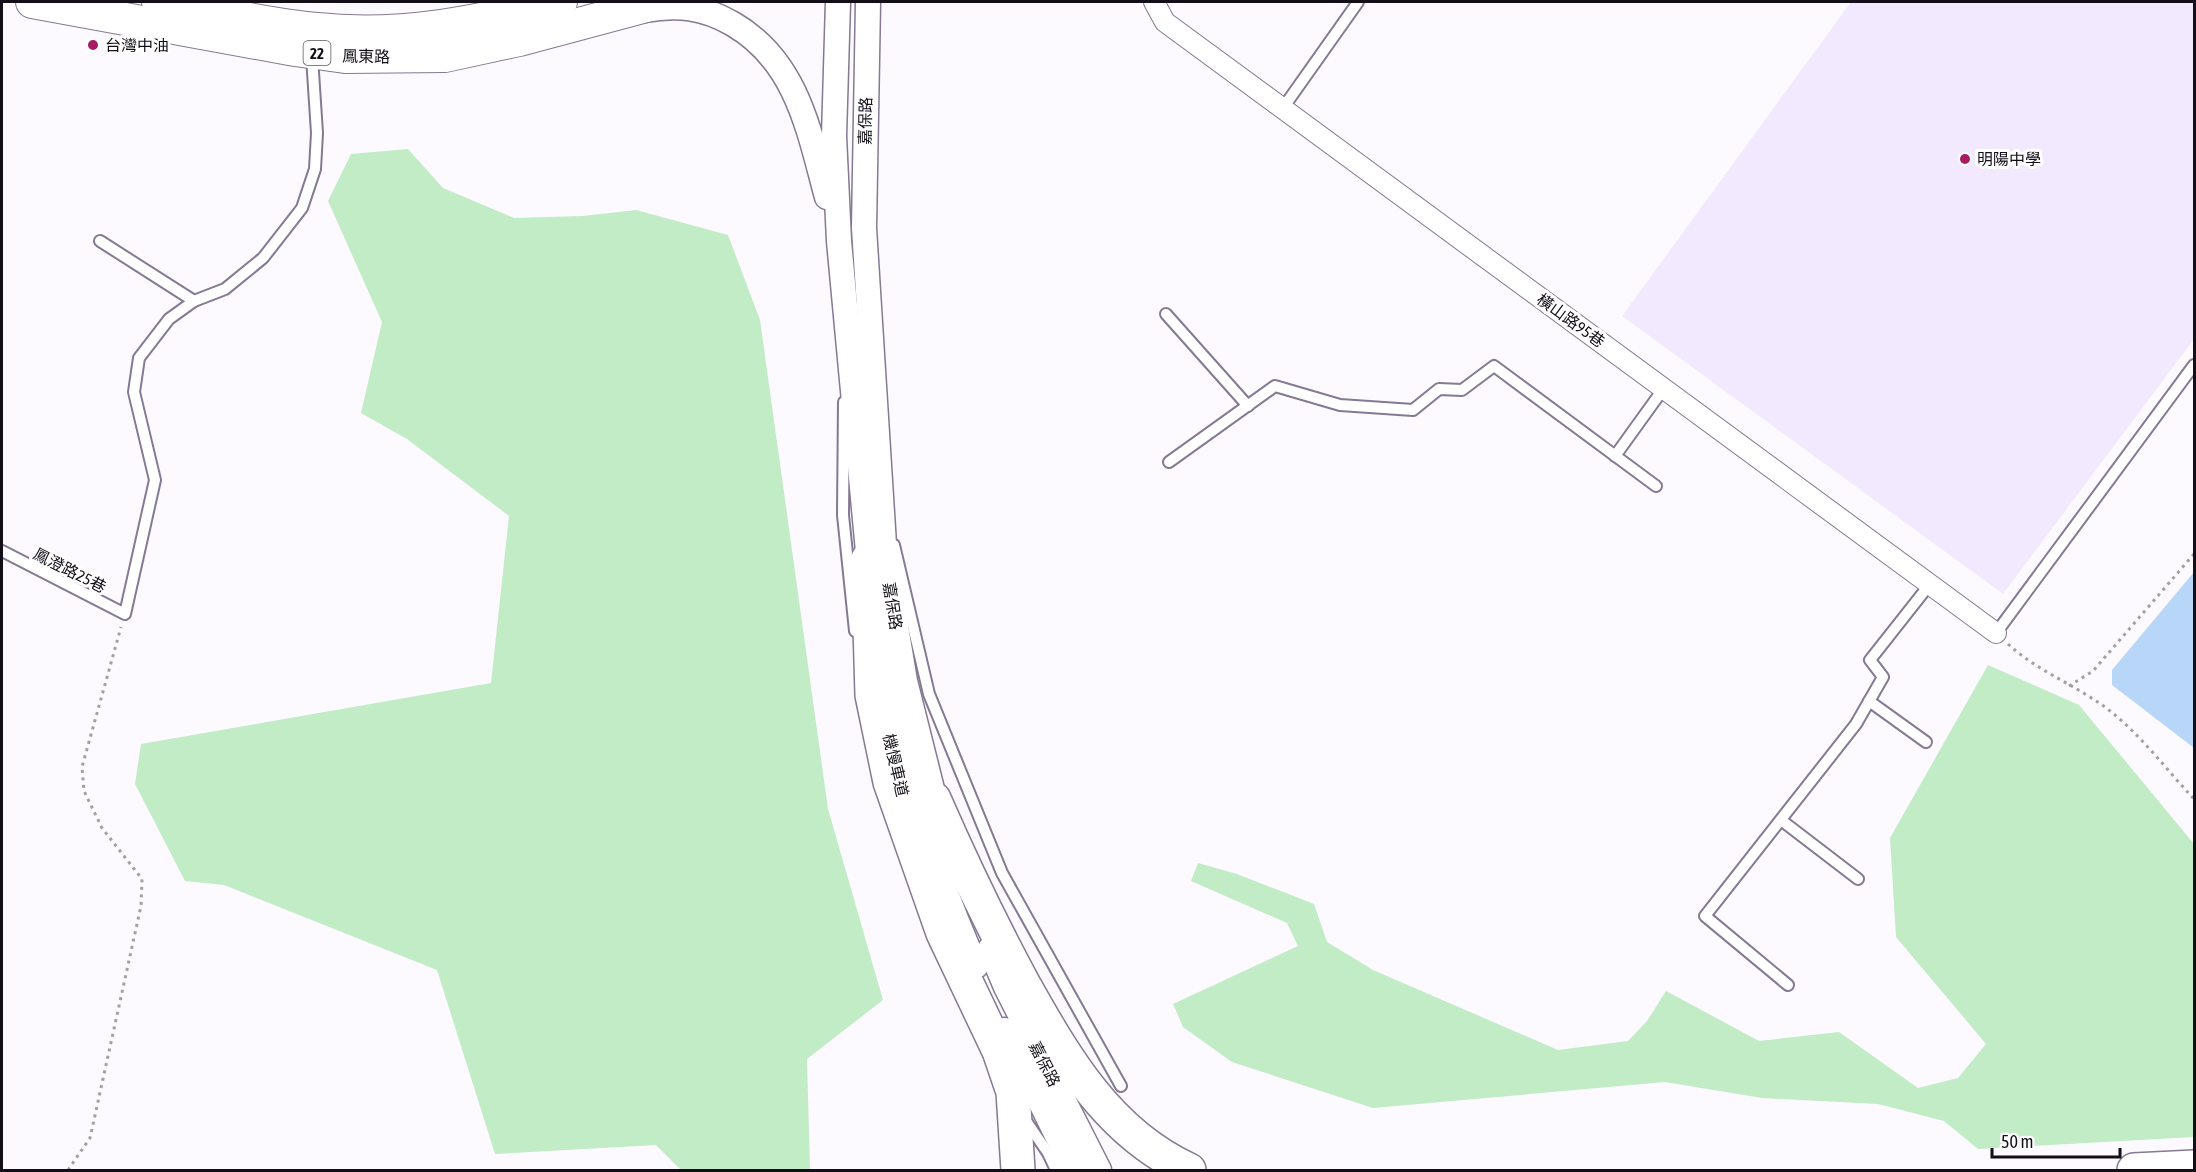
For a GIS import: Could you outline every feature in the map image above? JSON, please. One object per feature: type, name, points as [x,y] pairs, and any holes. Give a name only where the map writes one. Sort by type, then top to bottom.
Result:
[{"type":"highway","points":[[868,559],[872,694],[890,782],[943,933],[999,1051],[1016,1107],[1018,1170]]},
{"type":"highway","points":[[933,800],[981,908],[1046,1025],[1087,1089],[1122,1126],[1165,1159],[1189,1170]]},
{"type":"highway","points":[[2134,1170],[2194,1167]]},
{"type":"main road","name":"鳳東路","points":[[32,2],[166,11],[317,29],[404,31],[470,24],[561,2]]},
{"type":"main road","name":"鳳東路","points":[[166,11],[311,52],[345,57],[445,56],[602,19],[661,2]]},
{"type":"street","name":"嘉保路","points":[[838,2],[834,136],[839,241],[868,559],[897,733],[928,846],[966,943],[1074,1170]]},
{"type":"street","name":"嘉保路","points":[[868,2],[864,228],[885,560],[905,681],[933,800],[962,882],[1006,987],[1099,1170]]},
{"type":"street","points":[[866,98],[875,41],[886,2]]},
{"type":"street","name":"橫山路95巷","points":[[1154,2],[1165,22],[1996,633]]},
{"type":"street","points":[[602,19],[671,5],[723,18],[758,41],[772,55],[794,91],[809,132],[839,241]]},
{"type":"lane","points":[[1283,108],[1358,2]]},
{"type":"lane","points":[[125,614],[155,480],[134,392],[139,358],[169,319],[194,301],[225,289],[263,258],[302,208],[315,169],[317,133],[311,52]]},
{"type":"lane","points":[[100,241],[194,301]]},
{"type":"lane","points":[[1166,314],[1248,406]]},
{"type":"lane","points":[[848,329],[842,425],[843,515],[856,641]]},
{"type":"lane","points":[[1996,633],[2194,365]]},
{"type":"lane","points":[[1169,462],[1275,386],[1340,405],[1413,410],[1439,389],[1462,390],[1494,366],[1656,486]]},
{"type":"lane","points":[[1615,456],[1664,388]]},
{"type":"lane","points":[[880,484],[929,694],[1002,873],[1121,1086]]},
{"type":"lane","name":"鳳澄路25巷","points":[[2,551],[125,614]]},
{"type":"lane","points":[[1788,985],[1705,916],[1856,724],[1883,677],[1870,660],[1930,584]]},
{"type":"lane","name":"機慢車道","points":[[858,652],[879,769],[908,870],[942,960]]},
{"type":"lane","points":[[1869,701],[1926,742]]},
{"type":"lane","points":[[1781,820],[1858,879]]},
{"type":"lane","points":[[989,1061],[1016,1107],[1048,1153],[1056,1170]]},
{"type":"path","points":[[2069,686],[2093,670],[2194,554]]},
{"type":"path","points":[[68,1170],[90,1138],[141,906],[142,879],[102,828],[84,791],[82,767],[125,614]]},
{"type":"path","points":[[1996,633],[2020,656],[2094,699],[2120,720],[2194,799]]},
{"type":"shaded area","name":"明陽中學","points":[[1851,2],[2194,2],[2194,339],[2003,594],[1622,316]]},
{"type":"green space","points":[[408,149],[443,188],[514,218],[583,216],[636,210],[728,235],[760,320],[828,809],[883,1000],[807,1059],[810,1170],[681,1170],[656,1145],[495,1154],[437,970],[224,885],[185,881],[135,784],[141,744],[491,683],[509,516],[407,439],[361,413],[382,322],[328,201],[351,154]]},
{"type":"green space","points":[[1988,665],[2079,705],[2194,844],[2194,1137],[1978,1149],[1944,1121],[1878,1104],[1762,1098],[1665,1082],[1373,1108],[1232,1062],[1183,1027],[1173,1004],[1298,946],[1287,923],[1191,881],[1198,863],[1237,874],[1314,904],[1327,942],[1373,970],[1558,1050],[1628,1041],[1647,1021],[1666,991],[1759,1041],[1839,1032],[1918,1088],[1958,1078],[1986,1044],[1896,937],[1890,838]]},
{"type":"water","points":[[2194,572],[2194,748],[2112,685],[2112,670]]},
{"type":"place","name":"台灣中油","points":[[93,45]]},
{"type":"place","name":"明陽中學","points":[[1965,159]]}]
